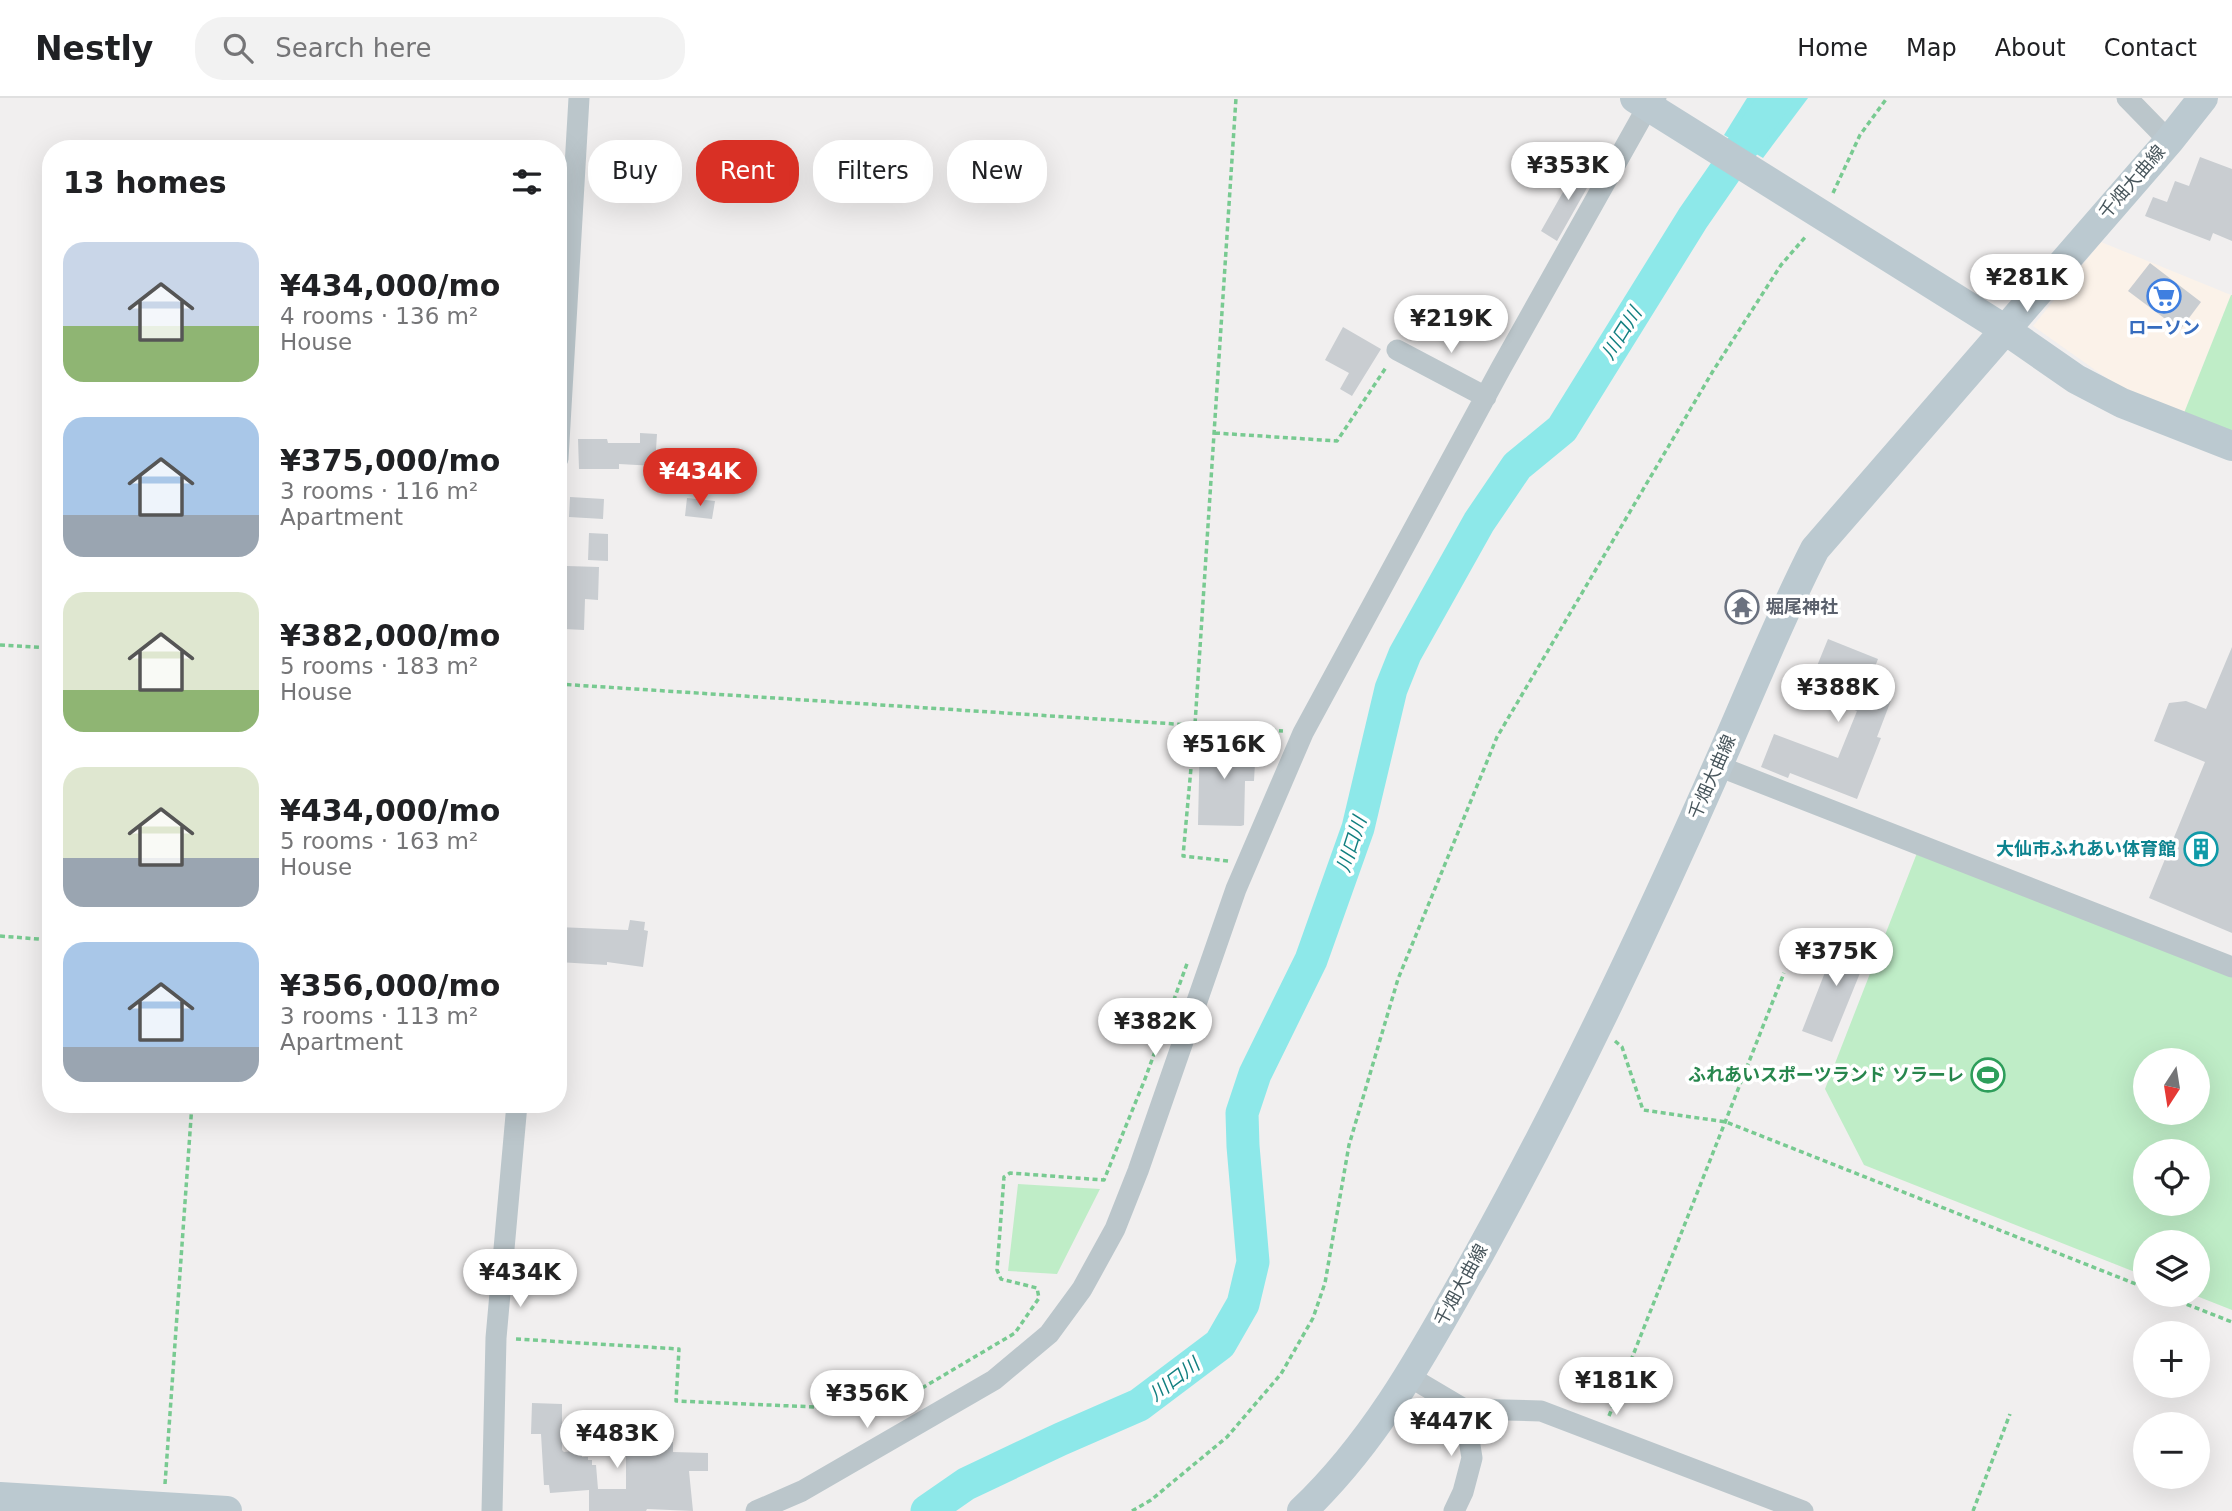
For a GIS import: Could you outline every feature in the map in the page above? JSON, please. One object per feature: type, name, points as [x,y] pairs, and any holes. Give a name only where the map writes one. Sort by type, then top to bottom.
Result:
[{"type":"main road","name":"千畑大曲線","points":[[1301,1511],[1352,1458],[1410,1377],[1511,1197],[1598,1027],[1815,549],[2169,141],[2203,98]]},
{"type":"main road","points":[[1652,105],[2004,329],[2076,379],[2122,403],[2232,446]]},
{"type":"main road","points":[[0,1497],[227,1511]]},
{"type":"street","points":[[567,304],[579,98]]},
{"type":"street","points":[[2127,98],[2169,141]]},
{"type":"street","points":[[756,1511],[802,1491],[959,1402],[1016,1363],[1049,1334],[1082,1289],[1115,1229],[1236,889],[1303,733],[1486,397],[1652,105]]},
{"type":"street","points":[[1397,350],[1486,397]]},
{"type":"street","points":[[1718,766],[2232,967]]},
{"type":"street","points":[[492,1511],[496,1338],[516,1113]]},
{"type":"street","points":[[1410,1377],[1464,1409],[1541,1411],[1803,1511]]},
{"type":"street","points":[[1454,1511],[1463,1492],[1472,1458],[1464,1409]]},
{"type":"path","points":[[1236,98],[1195,724],[1183,856],[1225,860],[1246,868]]},
{"type":"path","points":[[1132,1511],[1151,1500],[1227,1437],[1281,1374],[1312,1318],[1325,1283],[1349,1145],[1398,979],[1497,737],[1713,371],[1817,212],[1860,135],[1887,98]]},
{"type":"path","points":[[1214,433],[1337,442],[1397,350]]},
{"type":"path","points":[[0,645],[42,647]]},
{"type":"path","points":[[567,685],[1303,733]]},
{"type":"path","points":[[1220,873],[1225,860]]},
{"type":"path","points":[[0,936],[42,939]]},
{"type":"path","points":[[496,1338],[679,1349],[676,1401],[885,1410],[1015,1333],[1039,1298],[1037,1287],[1001,1279],[997,1270],[1004,1177],[1010,1173],[1104,1180],[1145,1079],[1192,950]]},
{"type":"path","points":[[1602,1434],[1784,973]]},
{"type":"path","points":[[1598,1027],[1622,1047],[1643,1110],[1726,1122],[2133,1283]]},
{"type":"path","points":[[163,1507],[191,1113]]},
{"type":"path","points":[[2194,1307],[2232,1322]]},
{"type":"path","points":[[1973,1511],[2010,1415]]},
{"type":"shaded area","points":[[2101,242],[2231,295],[2184,413],[2129,394],[2033,326]]},
{"type":"green space","points":[[2232,295],[2232,433],[2184,413]]},
{"type":"green space","name":"ふれあいスポーツランド ソラーレ","points":[[1917,853],[2232,976],[2232,1310],[2210,1301],[2210,1230],[2133,1230],[2133,1271],[1864,1165],[1825,1089]]},
{"type":"green space","points":[[1018,1184],[1100,1189],[1057,1274],[1008,1271]]},
{"type":"water","points":[[1747,98],[1808,98],[1763,158],[1724,135]]},
{"type":"building","points":[[2200,157],[2232,169],[2232,241],[2213,233],[2210,241],[2145,216],[2153,197],[2167,202],[2175,181],[2189,186]]},
{"type":"building","points":[[1580,162],[1596,172],[1557,241],[1541,231]]},
{"type":"building","name":"ローソン","points":[[2150,263],[2201,302],[2180,330],[2128,291]]},
{"type":"building","points":[[1343,327],[1381,349],[1352,396],[1340,389],[1349,373],[1325,360]]},
{"type":"building","points":[[640,433],[657,434],[655,466],[619,464],[619,469],[579,469],[578,439],[640,443]]},
{"type":"building","points":[[570,497],[604,499],[603,519],[569,517]]},
{"type":"building","points":[[687,498],[715,501],[712,519],[685,516]]},
{"type":"building","points":[[589,533],[608,534],[608,561],[588,560]]},
{"type":"building","points":[[567,566],[599,567],[598,600],[585,599],[584,630],[567,629]]},
{"type":"building","points":[[1828,639],[1878,659],[1868,685],[1893,695],[1877,737],[1881,738],[1857,799],[1790,773],[1788,778],[1761,767],[1774,734],[1838,758],[1857,711],[1823,698],[1824,694],[1808,688]]},
{"type":"building","points":[[2232,647],[2232,933],[2149,898],[2205,762],[2154,741],[2169,703],[2186,701],[2206,709]]},
{"type":"building","points":[[1200,733],[1217,734],[1216,743],[1256,746],[1254,781],[1245,781],[1244,825],[1198,825]]},
{"type":"building","points":[[630,920],[645,922],[644,930],[648,931],[643,967],[607,962],[607,965],[567,963],[567,927],[628,930]]},
{"type":"building","points":[[1840,934],[1871,946],[1832,1042],[1802,1031]]},
{"type":"building","points":[[532,1403],[562,1404],[562,1450],[581,1450],[582,1457],[592,1460],[592,1465],[596,1465],[598,1489],[626,1489],[626,1450],[643,1450],[642,1441],[673,1442],[673,1452],[708,1453],[708,1471],[689,1471],[693,1511],[589,1511],[589,1490],[550,1493],[549,1485],[544,1485],[541,1434],[531,1434]]},
{"type":"waterway","name":"川口川","points":[[927,1511],[966,1484],[1139,1405],[1220,1344],[1243,1304],[1253,1262],[1242,1113],[1255,1074],[1311,960],[1358,828],[1391,689],[1405,654],[1479,522],[1517,466],[1562,429],[1693,218],[1776,98]]},
{"type":"place","name":"ローソン","points":[[2164,296]]},
{"type":"place","name":"堀尾神社","points":[[1742,607]]},
{"type":"place","name":"大仙市ふれあい体育館","points":[[2201,849]]},
{"type":"place","name":"ふれあいスポーツランド ソラーレ","points":[[1988,1075]]}]
